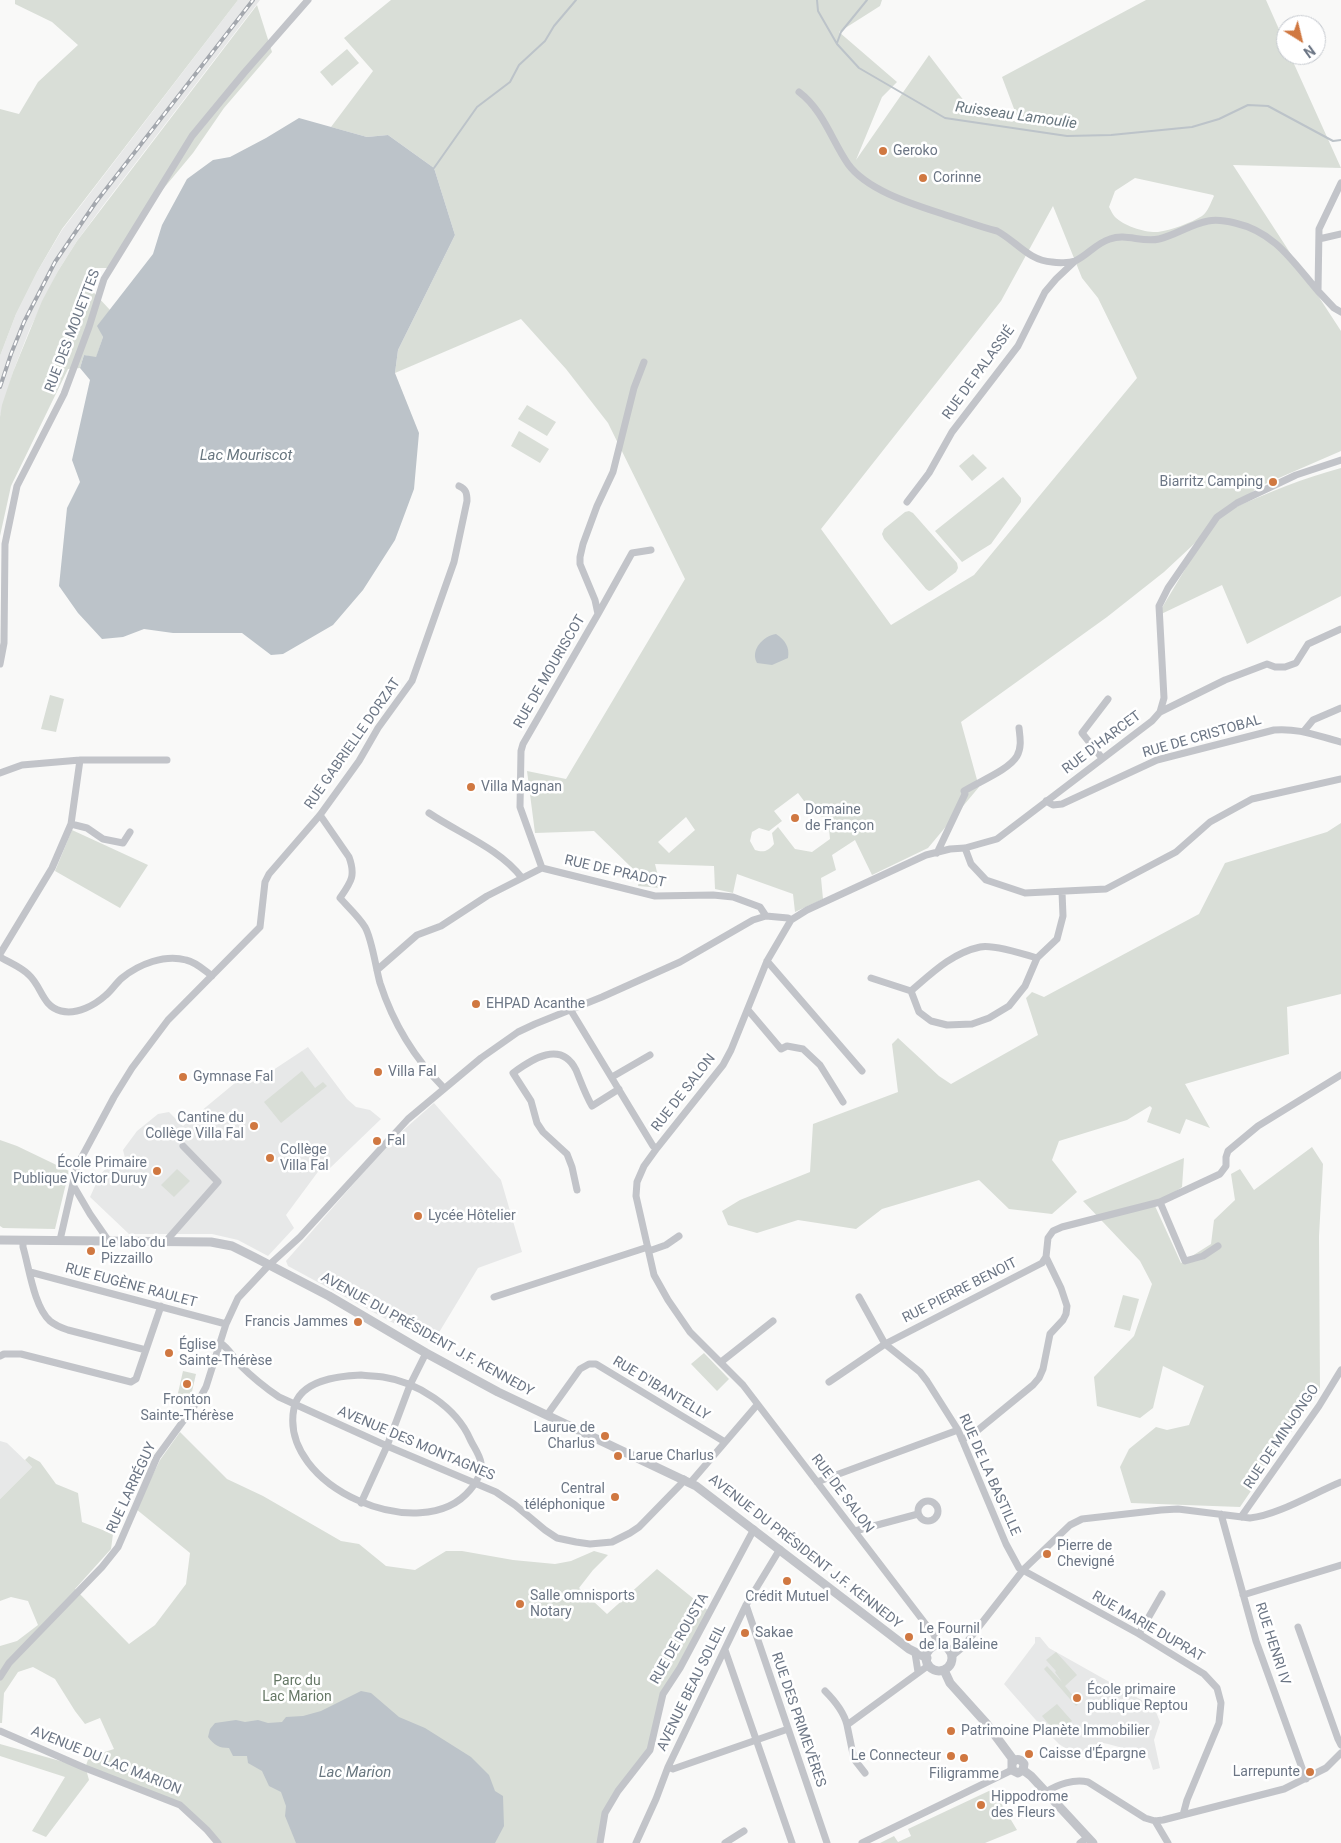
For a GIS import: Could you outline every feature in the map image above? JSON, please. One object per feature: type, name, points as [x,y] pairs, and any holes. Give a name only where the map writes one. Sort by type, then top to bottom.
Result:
[{"type":"street","name":"RUE DES MOUETTES","points":[[0,664],[4,642],[5,544],[17,486],[64,394],[89,328],[104,279],[192,136],[308,0]]},
{"type":"street","points":[[800,92],[810,100],[848,164],[855,172],[878,188],[911,204],[997,231],[1037,260],[1074,262]]},
{"type":"street","points":[[1318,291],[1319,230],[1341,183]]},
{"type":"street","name":"RUE DE PALASSIÉ","points":[[906,502],[929,474],[952,432],[1018,346],[1046,292],[1056,279],[1074,262],[1100,242],[1120,236],[1147,240],[1159,239],[1210,221],[1245,225],[1265,234],[1276,243],[1334,308],[1341,312]]},
{"type":"street","points":[[1319,239],[1341,234]]},
{"type":"street","name":"RUE DE MOURISCOT","points":[[542,868],[520,807],[522,744],[598,614],[595,600],[580,564],[582,544],[613,472],[621,434],[634,388],[644,362]]},
{"type":"street","name":"RUE D'HARCET","points":[[965,848],[997,838],[1152,721],[1160,712],[1164,698],[1159,606],[1168,588],[1217,517],[1237,503],[1296,475],[1341,460]]},
{"type":"street","name":"RUE GABRIELLE DORZAT","points":[[60,1240],[77,1166],[114,1097],[132,1068],[168,1020],[260,927],[265,882],[269,874],[320,815],[359,761],[378,728],[412,681],[454,562],[467,501],[467,494],[464,488],[459,486]]},
{"type":"street","points":[[598,614],[632,553],[652,550]]},
{"type":"street","points":[[1160,712],[1225,680],[1267,664],[1275,668],[1296,663],[1308,644],[1341,629]]},
{"type":"street","points":[[1102,758],[1082,733],[1108,699]]},
{"type":"street","points":[[1304,731],[1313,720],[1341,708]]},
{"type":"street","points":[[937,853],[966,794],[964,791],[997,772],[1017,756],[1021,742],[1019,728]]},
{"type":"street","name":"RUE DE CRISTOBAL","points":[[1046,801],[1053,805],[1062,804],[1157,760],[1274,730],[1304,731],[1341,742]]},
{"type":"street","points":[[80,760],[71,824],[52,868],[0,955],[30,976],[48,1004],[62,1012],[82,1010],[107,994],[120,979],[131,971],[159,960],[172,958],[186,960],[212,976]]},
{"type":"street","points":[[0,774],[22,766],[80,760],[167,760]]},
{"type":"street","points":[[766,916],[791,920],[808,910],[926,855],[965,848],[971,864],[986,880],[1025,893],[1106,888],[1176,852],[1210,822],[1252,799],[1341,779]]},
{"type":"street","points":[[429,813],[510,862],[522,878]]},
{"type":"street","points":[[320,815],[352,864],[353,880],[340,898],[366,928],[384,992],[406,1041],[444,1088]]},
{"type":"street","points":[[71,824],[87,828],[103,839],[123,843],[130,832]]},
{"type":"street","points":[[377,970],[417,935],[441,926],[487,896],[538,872],[542,868]]},
{"type":"street","name":"RUE DE PRADOT","points":[[542,868],[655,896],[713,895],[733,898],[760,907],[766,916]]},
{"type":"street","points":[[911,991],[919,1012],[931,1021],[947,1025],[972,1024],[989,1018],[1009,1006],[1025,986],[1037,958],[1057,939],[1063,916],[1062,892]]},
{"type":"street","name":"RUE LARRÉGUY","points":[[0,1677],[9,1663],[102,1567],[118,1547],[157,1457],[206,1387],[226,1324],[238,1298],[269,1265],[300,1237],[377,1153],[381,1146],[408,1119],[480,1058],[506,1039],[535,1024],[602,997],[680,962],[752,920],[766,916]]},
{"type":"street","name":"RUE DE SALON","points":[[791,920],[767,961],[748,1010],[723,1065],[644,1166],[636,1182],[636,1196],[654,1275],[668,1300],[690,1332],[743,1385],[934,1635],[938,1645]]},
{"type":"street","points":[[911,991],[948,960],[981,946],[1014,951],[1037,958]]},
{"type":"street","points":[[767,961],[862,1071]]},
{"type":"street","points":[[871,978],[911,991]]},
{"type":"street","points":[[570,1009],[653,1146],[657,1148]]},
{"type":"street","points":[[748,1010],[781,1049],[787,1046],[803,1049],[820,1065],[843,1102]]},
{"type":"street","points":[[577,1190],[567,1154],[543,1132],[537,1123],[531,1101],[514,1073],[531,1060],[550,1053],[566,1058],[575,1069],[592,1106],[619,1089]]},
{"type":"street","points":[[612,1078],[650,1054]]},
{"type":"street","points":[[962,1440],[978,1430],[1033,1385],[1043,1369],[1050,1334],[1063,1320],[1067,1306],[1061,1288],[1046,1257],[1048,1238],[1053,1231],[1062,1227],[1160,1202],[1220,1174],[1226,1166],[1228,1151],[1243,1138],[1258,1126],[1341,1075]]},
{"type":"street","points":[[166,1241],[218,1182],[183,1146]]},
{"type":"street","points":[[73,1185],[108,1240]]},
{"type":"street","points":[[1160,1202],[1184,1261],[1203,1256],[1218,1246]]},
{"type":"street","points":[[68,1206],[78,1203],[84,1204]]},
{"type":"street","points":[[494,1297],[666,1245],[679,1236]]},
{"type":"street","name":"AVENUE DU PRÉSIDENT J.F. KENNEDY","points":[[0,1240],[166,1241],[221,1243],[232,1246],[329,1296],[426,1353],[498,1392],[687,1481],[710,1496],[928,1661]]},
{"type":"street","points":[[23,1240],[23,1247],[35,1292],[45,1315],[56,1326],[146,1350]]},
{"type":"street","name":"RUE PIERRE BENOIT","points":[[829,1382],[884,1344],[1042,1263],[1046,1257]]},
{"type":"street","name":"RUE EUGÈNE RAULET","points":[[30,1272],[226,1324]]},
{"type":"street","name":"RUE DE LA BASTILLE","points":[[859,1297],[884,1344],[927,1381],[958,1430],[1006,1544],[1019,1568],[1024,1569]]},
{"type":"street","points":[[0,1356],[4,1354],[22,1354],[132,1382],[136,1379],[161,1306]]},
{"type":"street","points":[[721,1362],[773,1321]]},
{"type":"street","name":"AVENUE DES MONTAGNES","points":[[220,1343],[264,1387],[295,1406],[496,1492],[557,1538],[590,1544],[612,1542],[639,1527],[681,1484],[687,1481]]},
{"type":"street","points":[[361,1503],[387,1446],[410,1385],[426,1353]]},
{"type":"street","name":"RUE D'IBANTELLY","points":[[547,1416],[580,1369],[589,1364],[596,1364],[725,1442]]},
{"type":"street","name":"RUE DE MINJONGO","points":[[1242,1517],[1319,1406],[1341,1370]]},
{"type":"street","points":[[345,1376],[384,1377],[410,1385],[430,1396],[448,1410],[466,1429],[481,1463],[476,1482],[462,1500],[441,1511],[421,1513],[391,1510],[361,1503],[334,1488],[315,1471],[301,1453],[296,1443],[292,1424],[295,1406],[302,1394],[312,1386],[324,1380],[345,1376]]},
{"type":"street","points":[[687,1481],[725,1442],[757,1405]]},
{"type":"street","points":[[817,1482],[958,1430]]},
{"type":"street","points":[[952,1656],[948,1649],[938,1645],[928,1651],[928,1661],[936,1670],[944,1670],[950,1664],[952,1656],[963,1647],[1024,1569],[1070,1525],[1082,1519],[1178,1509],[1250,1518],[1267,1514],[1341,1482]]},
{"type":"street","points":[[855,1531],[918,1514]]},
{"type":"street","name":"RUE HENRI IV","points":[[1221,1514],[1256,1641],[1306,1779]]},
{"type":"street","name":"RUE DE ROUSTA","points":[[600,1843],[605,1813],[618,1791],[650,1750],[662,1694],[680,1668],[754,1529]]},
{"type":"street","name":"AVENUE BEAU SOLEIL","points":[[636,1843],[668,1767],[746,1605],[756,1585],[780,1549]]},
{"type":"street","points":[[1243,1595],[1341,1565]]},
{"type":"street","name":"RUE MARIE DUPRAT","points":[[1024,1569],[1139,1634],[1204,1674],[1216,1688],[1221,1703],[1219,1723],[1183,1815]]},
{"type":"street","points":[[1139,1634],[1162,1594]]},
{"type":"street","name":"RUE DES PRIMEVÈRES","points":[[746,1605],[827,1843]]},
{"type":"street","points":[[1298,1627],[1341,1745]]},
{"type":"street","points":[[725,1650],[792,1843]]},
{"type":"street","points":[[915,1653],[918,1672]]},
{"type":"street","points":[[847,1725],[918,1672],[928,1661]]},
{"type":"street","points":[[944,1670],[950,1682],[998,1738],[1013,1766]]},
{"type":"street","points":[[825,1691],[833,1698],[845,1716],[854,1758],[865,1773]]},
{"type":"street","points":[[668,1767],[673,1769],[788,1729]]},
{"type":"street","name":"AVENUE DU LAC MARION","points":[[0,1731],[86,1768],[180,1805],[218,1843]]},
{"type":"street","points":[[1046,1792],[1052,1788],[1072,1782],[1088,1782],[1145,1818],[1155,1821],[1284,1789],[1326,1768],[1341,1753]]},
{"type":"street","points":[[862,1843],[1013,1766],[1017,1760],[1021,1760],[1024,1764],[1023,1770],[1032,1776],[1087,1841]]},
{"type":"street","points":[[1155,1821],[1168,1843]]},
{"type":"street","points":[[725,1843],[744,1831]]},
{"type":"shaded area","points":[[238,0],[260,0],[102,207],[58,271],[29,331],[13,372],[0,417],[0,356],[16,314],[37,272],[62,230]]},
{"type":"shaded area","name":"Collège Villa Fal","points":[[308,1047],[347,1099],[356,1107],[370,1110],[381,1119],[329,1169],[323,1165],[286,1215],[294,1228],[268,1256],[238,1240],[212,1234],[129,1234],[90,1197],[100,1175],[107,1167],[114,1164],[122,1165],[126,1162],[123,1150],[137,1131],[158,1114],[169,1112],[183,1126],[241,1078],[255,1082]]},
{"type":"shaded area","name":"Lycée Hôtelier","points":[[434,1103],[501,1180],[522,1252],[478,1268],[432,1344],[288,1266],[286,1261],[390,1142]]},
{"type":"shaded area","points":[[0,1441],[7,1443],[32,1467],[0,1499]]},
{"type":"shaded area","name":"École primaire publique Reptou","points":[[1035,1637],[1040,1637],[1049,1648],[1154,1707],[1160,1722],[1154,1740],[1160,1768],[1153,1770],[1150,1760],[1145,1754],[1108,1744],[1098,1742],[1095,1755],[1065,1748],[1042,1727],[1004,1684],[1035,1643]]},
{"type":"green space","points":[[15,0],[238,0],[62,229],[37,272],[16,314],[0,356],[0,109],[19,114],[38,82],[78,45],[52,22],[15,4]]},
{"type":"green space","points":[[391,0],[882,0],[880,6],[839,32],[897,82],[882,97],[856,160],[929,55],[974,114],[1019,122],[1002,77],[1146,0],[1266,0],[1276,22],[1276,65],[1295,65],[1341,168],[1233,165],[1341,331],[1341,451],[1258,487],[1234,508],[1260,496],[1341,468],[1341,596],[1247,644],[1222,585],[1157,616],[1208,531],[1164,572],[1107,617],[961,722],[979,787],[928,848],[872,875],[855,840],[832,855],[836,870],[821,878],[823,899],[795,912],[793,894],[737,874],[733,893],[715,889],[714,866],[655,864],[661,888],[638,886],[641,872],[632,868],[594,831],[535,833],[527,771],[566,779],[685,579],[608,423],[566,369],[521,319],[395,373],[398,350],[455,235],[434,168],[388,135],[367,137],[331,127],[373,71],[344,38]],"holes":[[[1135,178],[1213,195],[1214,196],[1204,214],[1192,221],[1158,232],[1141,230],[1119,220],[1113,215],[1109,207],[1115,191]],[[1053,206],[1082,278],[1098,298],[1137,378],[974,575],[891,625],[821,529],[1001,301]],[[798,793],[813,813],[828,819],[830,839],[812,852],[795,849],[778,827],[772,833],[774,844],[768,850],[755,850],[750,841],[752,832],[759,828],[769,831],[782,821],[774,811]],[[686,817],[695,830],[669,853],[658,842]]]},
{"type":"green space","points":[[257,5],[272,52],[224,108],[193,153],[139,218],[108,268],[92,268],[83,281],[110,310],[98,326],[103,337],[96,358],[84,355],[80,368],[68,369],[11,486],[0,536],[0,417],[2,405],[13,372],[42,301],[77,241]]},
{"type":"green space","points":[[347,49],[359,63],[332,86],[320,72]]},
{"type":"green space","points":[[527,405],[556,422],[547,436],[518,419]]},
{"type":"green space","points":[[519,431],[549,449],[540,463],[511,446]]},
{"type":"green space","points":[[973,454],[987,468],[972,481],[959,466]]},
{"type":"green space","points":[[1003,477],[1021,498],[1021,502],[991,544],[962,562],[935,531]]},
{"type":"green space","points":[[905,512],[913,513],[957,563],[958,568],[956,572],[929,591],[884,539],[882,534],[884,529]]},
{"type":"green space","points":[[50,695],[64,699],[56,732],[41,729]]},
{"type":"green space","points":[[1341,823],[1341,994],[1287,1007],[1289,1054],[1185,1084],[1210,1128],[1186,1119],[1180,1134],[1147,1122],[1152,1108],[1150,1106],[1127,1120],[1059,1141],[1052,1160],[1077,1192],[1052,1214],[1009,1209],[979,1180],[882,1209],[856,1229],[798,1220],[757,1233],[728,1225],[722,1211],[740,1200],[810,1172],[813,1124],[898,1092],[892,1044],[898,1038],[939,1076],[951,1084],[1038,1035],[1026,998],[1032,992],[1044,997],[1199,914],[1225,863],[1327,832]]},
{"type":"green space","points":[[72,830],[148,865],[120,908],[55,871]]},
{"type":"green space","points":[[302,1071],[315,1088],[323,1082],[327,1086],[281,1123],[264,1102]]},
{"type":"green space","points":[[0,1140],[69,1171],[55,1229],[3,1228],[0,1226]]},
{"type":"green space","points":[[1312,1147],[1323,1164],[1319,1236],[1320,1390],[1240,1507],[1131,1503],[1120,1467],[1129,1449],[1156,1427],[1167,1430],[1189,1425],[1204,1386],[1163,1366],[1153,1408],[1140,1418],[1097,1406],[1094,1377],[1134,1336],[1152,1284],[1140,1261],[1083,1201],[1184,1158],[1182,1187],[1155,1206],[1181,1263],[1211,1244],[1214,1220],[1235,1200],[1231,1174],[1240,1169],[1254,1190]]},
{"type":"green space","points":[[177,1169],[190,1181],[174,1197],[161,1185]]},
{"type":"green space","points":[[1123,1295],[1139,1299],[1130,1331],[1114,1327]]},
{"type":"green space","points":[[704,1353],[729,1379],[717,1391],[691,1364]]},
{"type":"green space","name":"Fronton Sainte-Thérèse","points":[[183,1371],[196,1374],[191,1396],[187,1399],[186,1404],[179,1403],[180,1397],[178,1393]]},
{"type":"green space","name":"Parc du Lac Marion","points":[[180,1432],[227,1479],[263,1496],[341,1541],[359,1544],[386,1566],[415,1570],[446,1551],[462,1551],[513,1560],[555,1564],[571,1561],[594,1551],[608,1555],[579,1588],[607,1614],[657,1569],[710,1612],[663,1694],[650,1750],[605,1813],[600,1843],[218,1843],[180,1805],[86,1769],[89,1780],[46,1837],[32,1831],[65,1777],[0,1756],[0,1744],[85,1768],[89,1757],[114,1749],[100,1718],[85,1724],[55,1679],[33,1667],[18,1672],[4,1693],[2,1723],[0,1723],[0,1646],[17,1641],[38,1625],[28,1601],[11,1597],[0,1601],[0,1499],[32,1467],[25,1460],[29,1456],[40,1462],[56,1484],[78,1493],[82,1522],[113,1534],[111,1549],[75,1589],[129,1644],[155,1625],[186,1584],[190,1553],[136,1509],[160,1460]]},
{"type":"green space","points":[[1056,1652],[1077,1675],[1065,1686],[1079,1703],[1076,1706],[1044,1669],[1047,1666],[1062,1682],[1056,1671],[1046,1660]]},
{"type":"green space","points":[[1057,1704],[1072,1721],[1057,1734],[1042,1716]]},
{"type":"green space","name":"Hippodrome des Fleurs","points":[[991,1790],[995,1793],[1017,1830],[985,1843],[880,1843],[894,1836],[898,1842],[911,1836],[908,1829]]},
{"type":"water","name":"Lac Mouriscot","points":[[299,118],[367,137],[388,135],[434,168],[455,235],[398,350],[395,373],[419,433],[414,489],[395,540],[363,590],[333,625],[283,654],[271,655],[242,633],[173,633],[144,629],[123,637],[102,639],[78,613],[59,586],[67,508],[80,482],[72,460],[90,380],[80,368],[84,355],[96,357],[103,337],[97,326],[153,254],[162,225],[187,179],[213,160],[230,157]]},
{"type":"water","points":[[776,634],[786,644],[788,658],[772,665],[757,663],[755,653],[759,644],[771,635]]},
{"type":"water","name":"Lac Marion","points":[[361,1691],[371,1693],[399,1717],[425,1728],[471,1757],[489,1775],[495,1791],[503,1796],[504,1826],[495,1843],[296,1843],[285,1816],[286,1806],[281,1792],[269,1786],[262,1771],[248,1763],[247,1756],[233,1756],[229,1748],[217,1746],[208,1737],[210,1729],[215,1723],[236,1720],[245,1722],[258,1720],[268,1723],[282,1722],[286,1717],[303,1716],[321,1711]]},
{"type":"waterway","name":"Ruisseau Lamoulie","points":[[434,168],[477,107],[510,82],[519,65],[545,41],[554,26],[576,0]]},
{"type":"waterway","name":"Ruisseau Lamoulie","points":[[817,0],[818,11],[837,44],[859,68],[945,118],[1067,136],[1111,135],[1192,127],[1219,119],[1248,105],[1268,106],[1333,141],[1341,140]]},
{"type":"waterway","points":[[837,43],[841,32],[867,0]]},
{"type":"railway","points":[[0,387],[24,322],[55,262],[96,202],[253,0]]},
{"type":"place","name":"Geroko","points":[[883,151]]},
{"type":"place","name":"Corinne","points":[[923,178]]},
{"type":"place","name":"Biarritz Camping","points":[[1273,482]]},
{"type":"place","name":"Villa Magnan","points":[[471,787]]},
{"type":"place","name":"Domaine de Françon","points":[[795,818]]},
{"type":"place","name":"EHPAD Acanthe","points":[[476,1004]]},
{"type":"place","name":"Villa Fal","points":[[378,1072]]},
{"type":"place","name":"Gymnase Fal","points":[[183,1077]]},
{"type":"place","name":"Cantine du Collège Villa Fal","points":[[254,1126]]},
{"type":"place","name":"Fal","points":[[377,1141]]},
{"type":"place","name":"Collège Villa Fal","points":[[270,1158]]},
{"type":"place","name":"École Primaire Publique Victor Duruy","points":[[157,1171]]},
{"type":"place","name":"Lycée Hôtelier","points":[[418,1216]]},
{"type":"place","name":"Le labo du Pizzaillo","points":[[91,1251]]},
{"type":"place","name":"Francis Jammes","points":[[358,1322]]},
{"type":"place","name":"Église Sainte-Thérèse","points":[[169,1353]]},
{"type":"place","name":"Fronton Sainte-Thérèse","points":[[187,1384]]},
{"type":"place","name":"Laurue de Charlus","points":[[605,1436]]},
{"type":"place","name":"Larue Charlus","points":[[618,1456]]},
{"type":"place","name":"Central téléphonique","points":[[615,1497]]},
{"type":"place","name":"Pierre de Chevigné","points":[[1047,1554]]},
{"type":"place","name":"Crédit Mutuel","points":[[787,1581]]},
{"type":"place","name":"Salle omnisports Notary","points":[[520,1604]]},
{"type":"place","name":"Sakae","points":[[745,1633]]},
{"type":"place","name":"Le Fournil de la Baleine","points":[[909,1637]]},
{"type":"place","name":"École primaire publique Reptou","points":[[1077,1698]]},
{"type":"place","name":"Patrimoine Planète Immobilier","points":[[951,1731]]},
{"type":"place","name":"Caisse d'Épargne","points":[[1029,1754]]},
{"type":"place","name":"Le Connecteur","points":[[951,1756]]},
{"type":"place","name":"Filigramme","points":[[964,1758]]},
{"type":"place","name":"Larrepunte","points":[[1310,1772]]},
{"type":"place","name":"Hippodrome des Fleurs","points":[[981,1805]]}]
